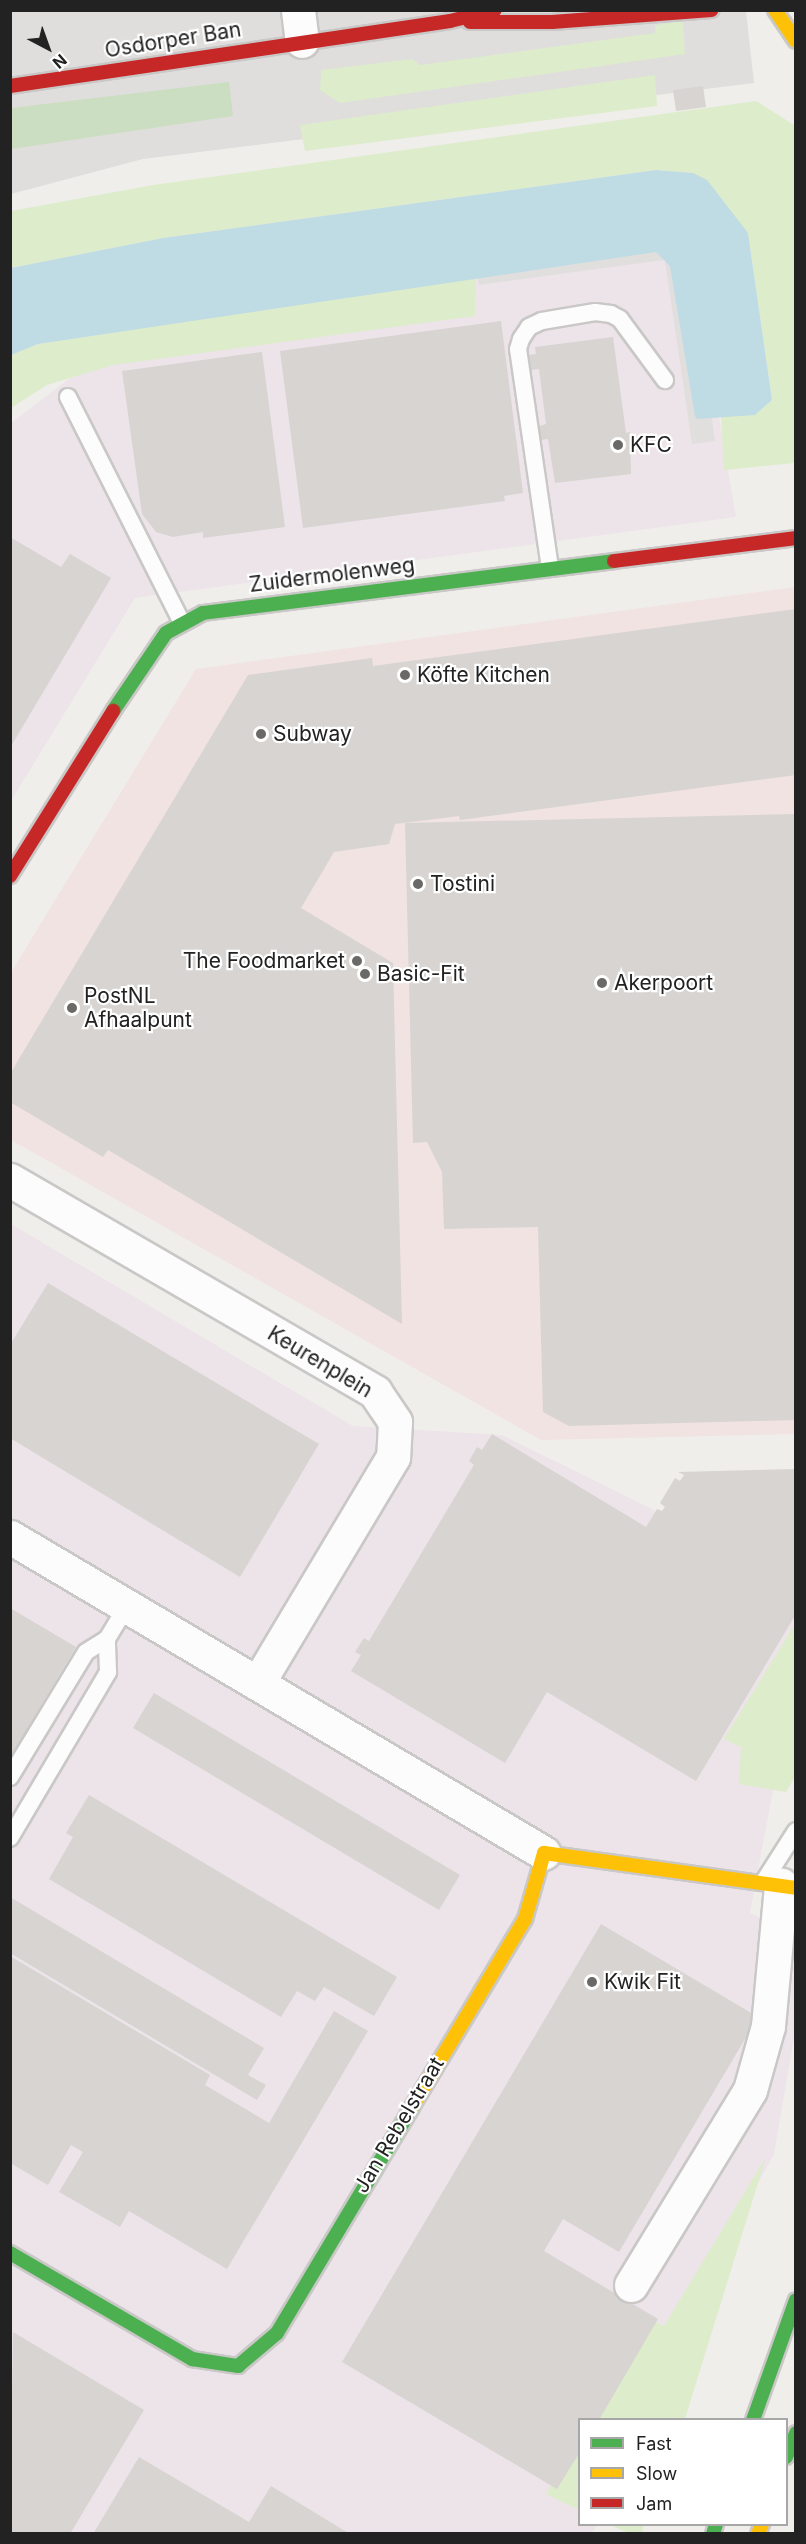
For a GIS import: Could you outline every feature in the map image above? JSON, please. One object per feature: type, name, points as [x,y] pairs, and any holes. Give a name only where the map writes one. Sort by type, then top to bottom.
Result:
[{"type":"street","name":"Osdorper Ban","points":[[450,21],[495,10]]},
{"type":"street","name":"Osdorper Ban","points":[[10,86],[300,26],[450,21],[552,22],[712,10]]},
{"type":"street","points":[[758,13],[776,14],[795,41]]},
{"type":"street","name":"Zuidermolenweg","points":[[10,876],[148,655],[166,633],[203,613],[795,538]]},
{"type":"street","name":"Keurenplein","points":[[10,1180],[375,1392],[395,1422],[393,1457],[258,1683]]},
{"type":"street","points":[[10,1537],[544,1853],[780,1885],[768,2026],[750,2090],[631,2285]]},
{"type":"street","name":"Jan Rebelstraat","points":[[10,2253],[192,2359],[238,2366],[277,2333],[525,1918],[544,1853]]},
{"type":"street","points":[[754,2418],[795,2300]]},
{"type":"street","points":[[788,2452],[795,2433]]},
{"type":"lane","points":[[550,568],[518,349],[521,339],[529,327],[542,321],[595,312],[611,315],[620,319],[665,380]]},
{"type":"lane","points":[[68,397],[182,623]]},
{"type":"lane","points":[[10,1777],[86,1652],[107,1639],[127,1606]]},
{"type":"lane","points":[[10,1838],[108,1672],[107,1639]]},
{"type":"lane","points":[[780,1885],[795,1832]]},
{"type":"shaded area","points":[[11,11],[746,11],[754,83],[143,159],[11,194]]},
{"type":"shaded area","points":[[658,229],[692,258],[736,517],[135,598],[11,801],[11,423],[95,359]]},
{"type":"shaded area","points":[[661,238],[664,260],[479,285],[476,263]]},
{"type":"shaded area","points":[[690,257],[715,441],[692,444],[665,261]]},
{"type":"shaded area","name":"Akerpoort","points":[[795,587],[795,1434],[541,1440],[11,1140],[10,974],[196,669]]},
{"type":"shaded area","points":[[11,1224],[353,1426],[502,1435],[648,1507],[796,1597],[795,1673],[750,1913],[795,1933],[795,2032],[774,2154],[748,2202],[616,2418],[578,2418],[578,2526],[596,2526],[592,2533],[11,2534]]},
{"type":"green space","points":[[683,21],[685,54],[340,103],[320,90],[321,70],[412,59],[420,65],[655,33],[655,25]]},
{"type":"green space","points":[[655,75],[657,106],[305,151],[300,125]]},
{"type":"green space","points":[[229,82],[233,116],[11,149],[11,108]]},
{"type":"green space","points":[[756,101],[794,125],[795,463],[724,470],[721,415],[755,415],[772,400],[748,233],[693,173],[656,170],[163,238],[11,268],[11,211],[153,185]]},
{"type":"green space","points":[[476,277],[475,316],[113,365],[47,385],[11,408],[11,355],[38,344]]},
{"type":"green space","points":[[795,1624],[795,1777],[786,1792],[739,1784],[741,1747],[724,1739]]},
{"type":"green space","points":[[766,2157],[685,2418],[593,2418],[652,2320],[664,2326]]},
{"type":"green space","points":[[578,2442],[578,2510],[546,2494]]},
{"type":"green space","points":[[612,2526],[644,2526],[641,2534],[629,2533]]},
{"type":"water","points":[[656,170],[693,173],[707,180],[748,233],[772,400],[755,415],[697,419],[695,416],[670,266],[656,252],[38,344],[11,355],[11,268],[163,238]]},
{"type":"building","points":[[703,86],[706,107],[676,111],[673,90]]},
{"type":"building","points":[[501,321],[523,493],[504,496],[505,501],[303,528],[280,351]]},
{"type":"building","points":[[613,337],[626,433],[630,432],[631,474],[555,483],[548,439],[541,440],[539,426],[546,424],[539,369],[531,370],[529,355],[536,354],[535,347]]},
{"type":"building","points":[[262,352],[285,527],[203,538],[203,532],[173,537],[156,532],[142,514],[122,371]]},
{"type":"building","points":[[10,537],[61,567],[70,554],[111,578],[10,748]]},
{"type":"building","points":[[796,609],[796,775],[460,820],[459,816],[395,824],[389,844],[334,852],[301,908],[393,963],[402,1324],[108,1150],[103,1157],[10,1102],[10,1074],[248,675],[372,658],[373,666]]},
{"type":"building","name":"Akerpoort","points":[[796,814],[796,1420],[569,1426],[543,1412],[538,1227],[444,1229],[442,1172],[427,1142],[413,1143],[405,823]]},
{"type":"building","points":[[48,1283],[319,1444],[240,1577],[10,1438],[10,1345]]},
{"type":"building","points":[[492,1434],[646,1527],[657,1509],[662,1511],[665,1507],[660,1503],[675,1478],[680,1481],[684,1475],[678,1472],[796,1469],[796,1614],[696,1781],[547,1692],[505,1763],[351,1671],[361,1655],[355,1652],[364,1638],[369,1641],[474,1465],[469,1461],[477,1447],[482,1450]]},
{"type":"building","points":[[10,1608],[76,1647],[10,1757]]},
{"type":"building","points":[[154,1693],[460,1875],[439,1910],[133,1728]]},
{"type":"building","points":[[89,1795],[397,1977],[374,2016],[324,1987],[315,2001],[297,1991],[281,2017],[49,1879],[73,1837],[66,1833]]},
{"type":"building","points":[[10,1897],[264,2048],[248,2075],[266,2085],[257,2100],[10,1953]]},
{"type":"building","points":[[601,1924],[758,2017],[619,2252],[563,2219],[544,2251],[658,2319],[600,2418],[578,2418],[578,2455],[557,2489],[342,2362]]},
{"type":"building","points":[[10,1956],[210,2075],[205,2085],[269,2123],[334,2011],[368,2031],[227,2269],[129,2211],[120,2227],[59,2192],[83,2152],[71,2145],[48,2185],[10,2163]]},
{"type":"building","points":[[13,2332],[144,2410],[70,2534],[10,2534]]},
{"type":"building","points":[[139,2457],[249,2522],[271,2486],[350,2534],[93,2534]]},
{"type":"traffic: fast","points":[[113,711],[166,633],[203,613],[614,561]]},
{"type":"traffic: fast","points":[[10,2253],[192,2359],[238,2366],[277,2333],[412,2107]]},
{"type":"traffic: fast","points":[[754,2418],[796,2300]]},
{"type":"traffic: fast","points":[[788,2452],[796,2433]]},
{"type":"traffic: fast","points":[[713,2534],[715,2526]]},
{"type":"traffic: slow","points":[[775,10],[796,41]]},
{"type":"traffic: slow","points":[[412,2107],[525,1919],[544,1853],[796,1888]]},
{"type":"traffic: slow","points":[[758,2534],[761,2526]]},
{"type":"traffic: jam","points":[[10,86],[450,21],[495,10]]},
{"type":"traffic: jam","points":[[470,22],[552,22],[712,10]]},
{"type":"traffic: jam","points":[[614,561],[796,538]]},
{"type":"traffic: jam","points":[[10,876],[113,711]]},
{"type":"place","name":"KFC","points":[[618,445]]},
{"type":"place","name":"Köfte Kitchen","points":[[405,675]]},
{"type":"place","name":"Subway","points":[[261,734]]},
{"type":"place","name":"Tostini","points":[[418,884]]},
{"type":"place","name":"The Foodmarket","points":[[357,961]]},
{"type":"place","name":"Basic-Fit","points":[[365,974]]},
{"type":"place","name":"Akerpoort","points":[[602,983]]},
{"type":"place","name":"PostNL Afhaalpunt","points":[[72,1008]]},
{"type":"place","name":"Kwik Fit","points":[[592,1982]]}]
